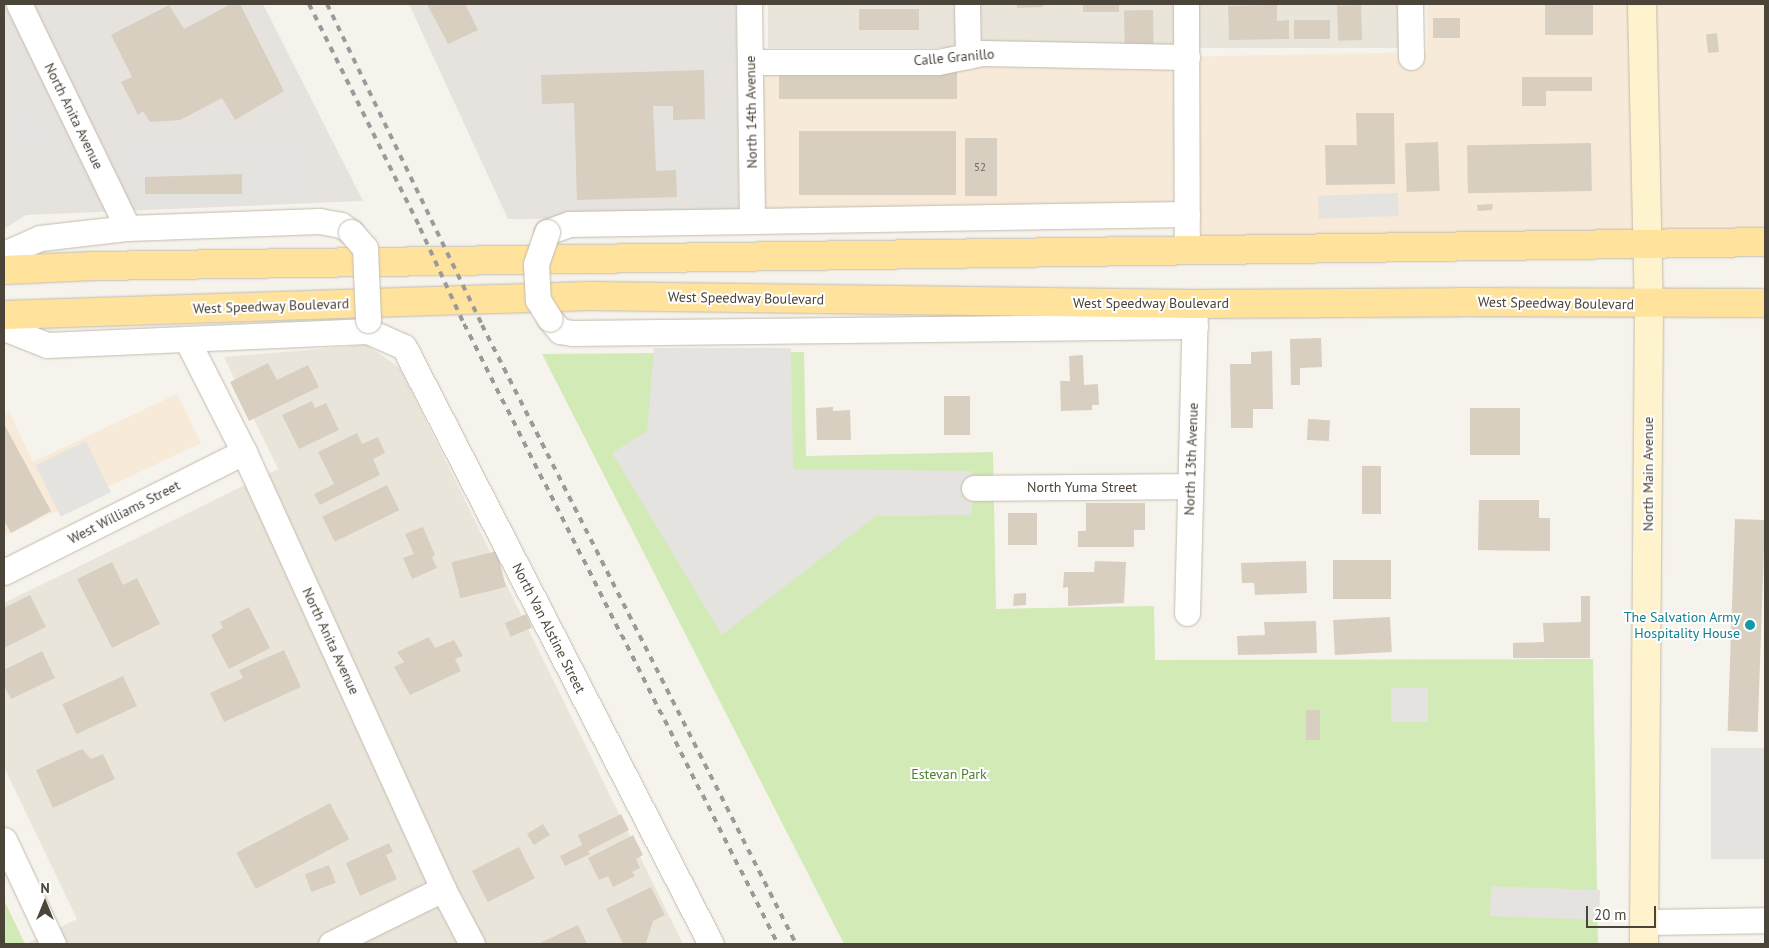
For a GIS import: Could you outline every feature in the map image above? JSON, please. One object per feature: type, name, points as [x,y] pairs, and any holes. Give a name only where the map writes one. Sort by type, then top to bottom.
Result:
[{"type":"main road","name":"North Main Avenue","points":[[1642,4],[1649,304],[1644,933]]},
{"type":"main road","points":[[4,270],[94,266],[1187,251],[1647,242],[1765,242]]},
{"type":"main road","name":"West Speedway Boulevard","points":[[4,316],[589,296],[1195,315],[1459,302],[1765,303]]},
{"type":"street","name":"North Anita Avenue","points":[[19,4],[128,228]]},
{"type":"street","name":"North 14th Avenue","points":[[749,4],[752,221]]},
{"type":"street","points":[[967,4],[968,56]]},
{"type":"street","points":[[1186,4],[1187,251]]},
{"type":"street","points":[[1410,4],[1411,57]]},
{"type":"street","name":"Calle Granillo","points":[[750,62],[938,62],[982,53],[1187,57]]},
{"type":"street","name":"West Speedway Boulevard","points":[[1187,214],[569,224],[547,232],[536,264],[538,300],[560,331],[573,333],[1195,315]]},
{"type":"street","points":[[4,254],[40,238],[128,228],[319,221],[341,225],[351,232],[365,248],[368,325],[187,340],[47,345],[4,328]]},
{"type":"street","name":"North 13th Avenue","points":[[1187,613],[1195,315]]},
{"type":"street","name":"North Van Alstine Street","points":[[368,325],[404,347],[711,944]]},
{"type":"street","name":"North Anita Avenue","points":[[187,340],[244,452],[443,890],[472,944]]},
{"type":"street","name":"West Williams Street","points":[[4,572],[244,452]]},
{"type":"street","name":"North Yuma Street","points":[[974,488],[1190,486]]},
{"type":"street","points":[[4,840],[53,944]]},
{"type":"street","points":[[331,944],[443,890]]},
{"type":"street","points":[[1644,933],[1765,920]]},
{"type":"shaded area","points":[[4,4],[263,4],[363,201],[26,215],[4,229]]},
{"type":"shaded area","points":[[409,4],[736,4],[739,218],[508,219]]},
{"type":"shaded area","points":[[768,4],[1414,4],[1414,48],[768,48]]},
{"type":"shaded area","points":[[1427,4],[1765,4],[1765,230],[1202,242],[1199,208],[758,219],[756,65],[1427,52]]},
{"type":"shaded area","points":[[21,85],[54,139],[4,173],[4,92]]},
{"type":"shaded area","points":[[723,118],[726,195],[677,197],[676,171],[656,171],[654,120]]},
{"type":"shaded area","points":[[304,133],[308,199],[138,208],[113,136]]},
{"type":"shaded area","points":[[1398,193],[1399,216],[1319,219],[1318,196]]},
{"type":"shaded area","points":[[367,345],[400,368],[683,944],[26,944],[77,919],[4,767],[4,603],[278,469],[224,357]]},
{"type":"shaded area","points":[[654,348],[791,348],[793,469],[972,471],[972,515],[876,516],[722,635],[612,453],[647,431]]},
{"type":"shaded area","points":[[177,394],[201,443],[4,536],[4,414],[9,411],[33,462]]},
{"type":"shaded area","points":[[86,441],[111,492],[61,517],[36,466]]},
{"type":"shaded area","points":[[1391,688],[1428,688],[1428,722],[1391,722]]},
{"type":"shaded area","points":[[1711,748],[1765,748],[1765,859],[1711,859]]},
{"type":"shaded area","points":[[1491,886],[1600,890],[1599,920],[1490,916]]},
{"type":"green space","name":"Estevan Park","points":[[804,352],[806,456],[993,452],[996,609],[1154,606],[1155,660],[1593,659],[1598,944],[844,944],[542,354]]},
{"type":"green space","points":[[4,900],[25,944],[4,944]]},
{"type":"building","points":[[231,4],[240,4],[284,91],[235,120],[222,98],[180,120],[150,122],[143,111],[138,115],[121,82],[132,77],[111,35],[169,5],[184,29]]},
{"type":"building","points":[[427,4],[465,4],[478,30],[448,44]]},
{"type":"building","points":[[1017,4],[1043,4],[1043,7],[1017,8]]},
{"type":"building","points":[[1083,4],[1119,4],[1119,12],[1083,12]]},
{"type":"building","points":[[1545,4],[1593,4],[1593,35],[1545,35]]},
{"type":"building","points":[[1277,5],[1277,21],[1289,20],[1289,39],[1229,40],[1228,6]]},
{"type":"building","points":[[1361,5],[1362,40],[1338,41],[1337,6]]},
{"type":"building","points":[[859,9],[919,9],[919,30],[859,30]]},
{"type":"building","points":[[1153,10],[1154,49],[1125,50],[1124,11]]},
{"type":"building","points":[[1433,18],[1460,18],[1460,38],[1433,38]]},
{"type":"building","points":[[1294,20],[1330,20],[1330,39],[1294,39]]},
{"type":"building","points":[[1717,33],[1719,52],[1708,53],[1706,34]]},
{"type":"building","points":[[704,70],[705,119],[673,120],[673,106],[653,106],[656,171],[676,170],[677,197],[577,200],[574,103],[542,104],[541,75]]},
{"type":"building","points":[[779,70],[957,70],[957,99],[779,99]]},
{"type":"building","points":[[1522,77],[1592,77],[1592,91],[1546,91],[1546,106],[1522,106]]},
{"type":"building","points":[[1356,113],[1394,113],[1395,184],[1326,185],[1325,145],[1357,145]]},
{"type":"building","points":[[799,131],[956,131],[956,195],[799,195]]},
{"type":"building","points":[[965,138],[997,138],[997,196],[965,196]]},
{"type":"building","points":[[1438,142],[1440,191],[1407,192],[1405,143]]},
{"type":"building","points":[[1591,143],[1592,191],[1468,193],[1467,145]]},
{"type":"building","points":[[242,174],[242,194],[145,194],[145,177]]},
{"type":"building","points":[[1493,204],[1492,210],[1478,211],[1477,205]]},
{"type":"building","points":[[1321,338],[1322,367],[1300,368],[1300,385],[1291,385],[1290,339]]},
{"type":"building","points":[[1272,351],[1273,409],[1253,409],[1253,428],[1231,428],[1230,364],[1251,364],[1251,352]]},
{"type":"building","points":[[1083,355],[1084,385],[1098,384],[1099,405],[1092,405],[1092,410],[1061,411],[1060,381],[1070,381],[1069,356]]},
{"type":"building","points":[[268,363],[277,380],[308,365],[319,387],[249,421],[230,382]]},
{"type":"building","points":[[944,396],[970,396],[970,435],[944,435]]},
{"type":"building","points":[[312,401],[315,408],[326,403],[339,430],[299,449],[282,415]]},
{"type":"building","points":[[833,407],[833,411],[850,410],[851,440],[817,440],[816,408]]},
{"type":"building","points":[[1470,408],[1520,408],[1520,455],[1470,455]]},
{"type":"building","points":[[1308,419],[1330,420],[1329,441],[1307,440]]},
{"type":"building","points":[[4,424],[51,511],[11,533],[4,521]]},
{"type":"building","points":[[357,433],[362,444],[378,437],[385,453],[373,459],[380,475],[320,505],[314,494],[334,484],[318,452]]},
{"type":"building","points":[[1362,466],[1381,466],[1381,514],[1362,514]]},
{"type":"building","points":[[387,485],[399,510],[335,542],[322,517]]},
{"type":"building","points":[[1479,500],[1539,500],[1539,518],[1550,518],[1550,551],[1478,550]]},
{"type":"building","points":[[1086,503],[1145,503],[1145,530],[1134,530],[1134,547],[1078,547],[1078,531],[1086,531]]},
{"type":"building","points":[[1008,513],[1037,513],[1037,545],[1008,545]]},
{"type":"building","name":"The Salvation Army Hospitality House","points":[[1735,519],[1765,520],[1758,732],[1728,731]]},
{"type":"building","points":[[423,527],[435,555],[432,557],[437,568],[412,579],[403,558],[414,554],[405,534]]},
{"type":"building","points":[[497,551],[506,587],[460,598],[451,562]]},
{"type":"building","points":[[1333,560],[1391,560],[1391,599],[1333,599]]},
{"type":"building","points":[[1095,561],[1126,562],[1124,603],[1068,606],[1068,587],[1063,588],[1064,572],[1094,572]]},
{"type":"building","points":[[1306,561],[1307,593],[1255,595],[1254,583],[1242,583],[1241,563]]},
{"type":"building","points":[[112,562],[123,585],[137,578],[160,624],[112,648],[77,579]]},
{"type":"building","points":[[1026,593],[1026,605],[1013,606],[1014,594]]},
{"type":"building","points":[[30,595],[46,627],[4,648],[4,608]]},
{"type":"building","points":[[1581,596],[1590,596],[1590,658],[1513,658],[1513,643],[1544,642],[1543,623],[1581,622]]},
{"type":"building","points":[[249,607],[270,648],[229,669],[211,635],[223,628],[220,622]]},
{"type":"building","points":[[526,614],[532,628],[511,637],[505,623]]},
{"type":"building","points":[[1390,617],[1392,652],[1335,655],[1333,620]]},
{"type":"building","points":[[1316,621],[1317,653],[1238,655],[1237,636],[1265,635],[1264,622]]},
{"type":"building","points":[[429,637],[435,648],[454,640],[463,656],[455,659],[461,671],[410,695],[394,667],[404,662],[397,652]]},
{"type":"building","points":[[284,650],[301,687],[224,722],[210,693],[243,678],[239,670]]},
{"type":"building","points":[[42,651],[55,678],[11,699],[4,686],[4,670]]},
{"type":"building","points":[[123,676],[137,706],[76,734],[62,704]]},
{"type":"building","points":[[1306,710],[1320,710],[1320,740],[1306,740]]},
{"type":"building","points":[[82,749],[91,759],[103,754],[115,779],[53,808],[36,770]]},
{"type":"building","points":[[330,803],[349,839],[256,889],[236,853]]},
{"type":"building","points":[[621,814],[629,830],[588,851],[590,854],[565,866],[560,856],[582,845],[578,835]]},
{"type":"building","points":[[543,824],[550,835],[534,845],[527,834]]},
{"type":"building","points":[[633,835],[643,855],[636,859],[640,868],[632,872],[635,876],[613,887],[608,876],[599,880],[588,858]]},
{"type":"building","points":[[389,843],[393,852],[386,855],[397,879],[360,896],[346,863]]},
{"type":"building","points":[[519,847],[535,878],[488,902],[472,871]]},
{"type":"building","points":[[329,865],[336,883],[312,892],[305,874]]},
{"type":"building","points":[[651,887],[665,915],[653,921],[646,943],[623,944],[606,909]]},
{"type":"building","points":[[578,925],[587,944],[538,944]]},
{"type":"railway","points":[[309,4],[420,228],[464,324],[778,944]]},
{"type":"railway","points":[[327,4],[482,325],[796,944]]},
{"type":"place","name":"The Salvation Army Hospitality House","points":[[1750,625]]}]
